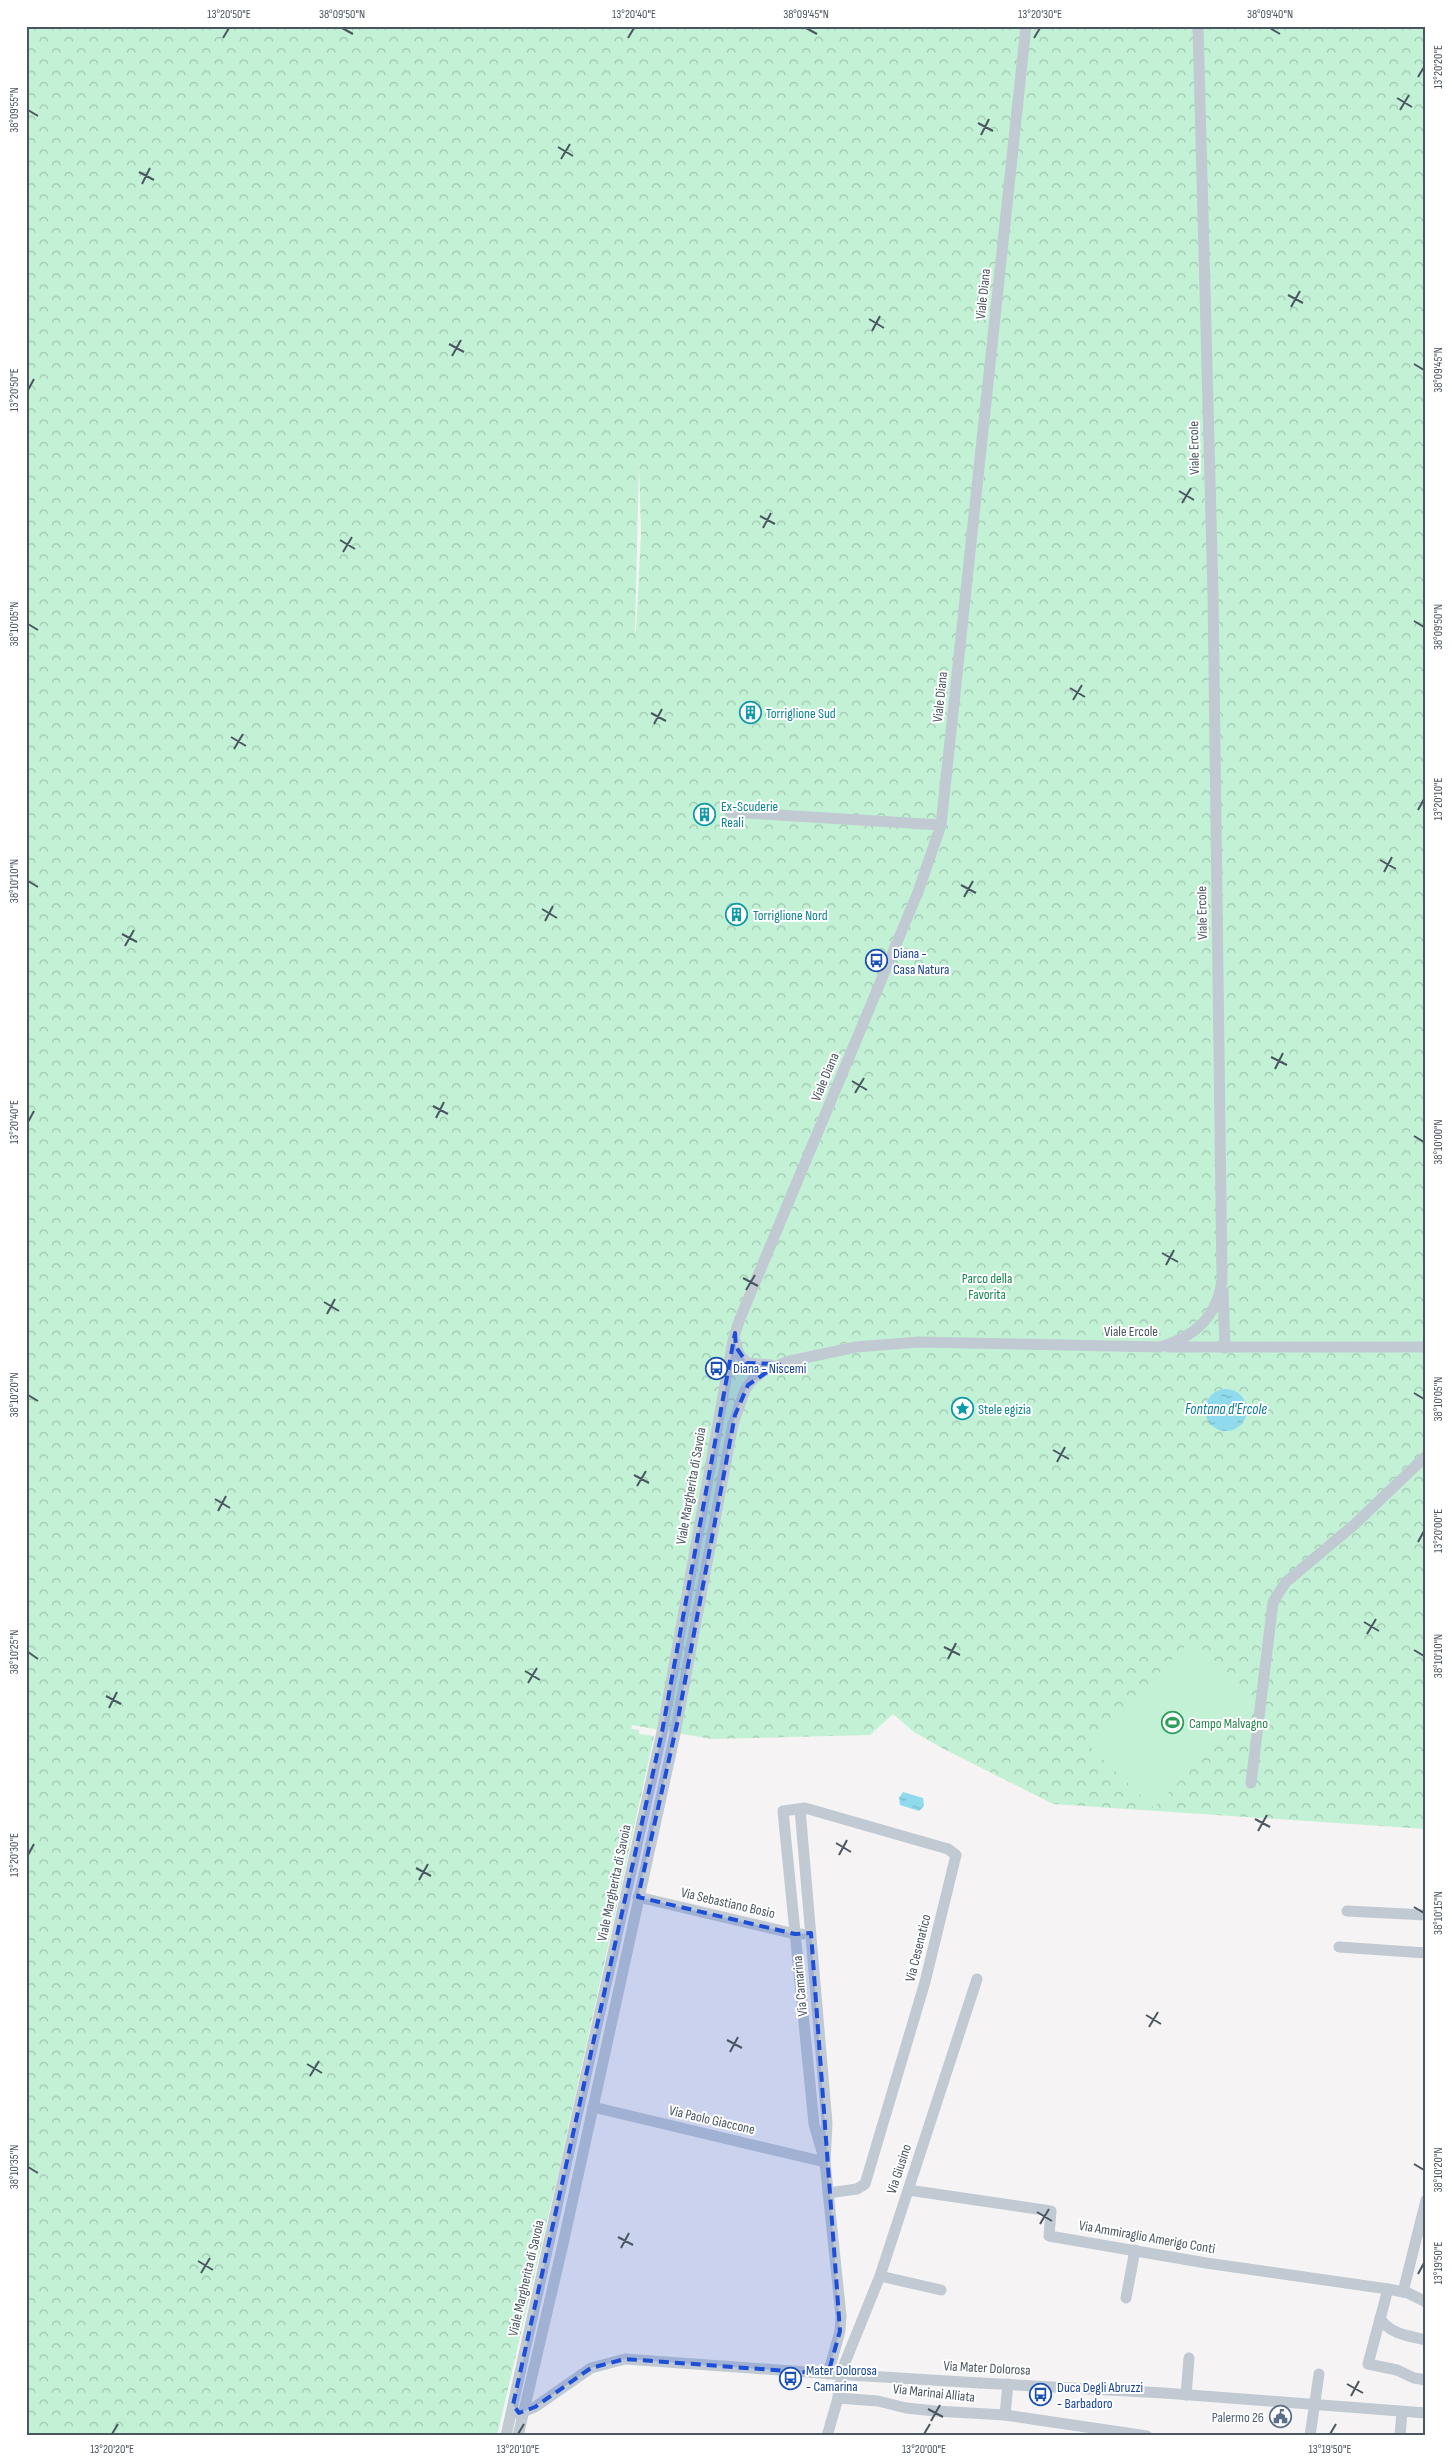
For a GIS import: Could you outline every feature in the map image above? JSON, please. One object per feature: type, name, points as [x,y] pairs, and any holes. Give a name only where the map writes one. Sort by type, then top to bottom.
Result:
[{"type":"street","name":"Viale Diana","points":[[735,1333],[918,892],[941,824],[1026,26]]},
{"type":"street","name":"Viale Ercole","points":[[748,1385],[764,1370],[779,1364],[856,1346],[877,1344],[956,1342],[1160,1347],[1186,1338],[1199,1328],[1219,1299],[1222,1280],[1213,594],[1198,26]]},
{"type":"street","points":[[730,812],[941,824]]},
{"type":"street","points":[[1222,1280],[1225,1348]]},
{"type":"street","points":[[735,1333],[736,1347],[747,1363],[758,1365],[779,1364]]},
{"type":"street","name":"Viale Margherita di Savoia","points":[[506,2436],[662,1732],[735,1333]]},
{"type":"street","points":[[1160,1347],[1426,1347]]},
{"type":"street","name":"Viale Margherita di Savoia","points":[[518,2436],[675,1734],[733,1424],[748,1385]]},
{"type":"street","points":[[1251,1783],[1273,1602],[1286,1582],[1355,1524],[1426,1456]]},
{"type":"street","name":"Via Cesenatico","points":[[783,1811],[809,1808],[920,1840],[948,1849],[956,1855],[926,1982],[865,2184],[857,2189],[828,2193]]},
{"type":"street","name":"Via Camarina","points":[[800,1809],[828,2122],[825,2162],[841,2316],[834,2378]]},
{"type":"street","name":"Via Camarina","points":[[783,1811],[814,2124],[825,2162]]},
{"type":"street","name":"Via Sebastiano Bosio","points":[[638,1897],[795,1934],[811,1933]]},
{"type":"street","points":[[1347,1911],[1426,1915]]},
{"type":"street","points":[[1339,1947],[1426,1953]]},
{"type":"street","name":"Via Giusino","points":[[844,2365],[880,2276],[977,1979]]},
{"type":"street","name":"Via Paolo Giaccone","points":[[593,2107],[825,2162]]},
{"type":"street","name":"Via Ammiraglio Amerigo Conti","points":[[908,2190],[1051,2210],[1049,2236],[1206,2263],[1388,2289],[1405,2292],[1426,2302]]},
{"type":"street","points":[[1405,2292],[1426,2200]]},
{"type":"street","points":[[1126,2298],[1135,2250]]},
{"type":"street","points":[[880,2276],[941,2290]]},
{"type":"street","points":[[1388,2289],[1368,2364],[1397,2370],[1414,2378],[1426,2380]]},
{"type":"street","points":[[1380,2318],[1385,2327],[1426,2340]]},
{"type":"street","points":[[1186,2395],[1189,2358]]},
{"type":"street","name":"Via Mater Dolorosa","points":[[510,2421],[514,2415],[523,2413],[591,2368],[625,2359],[834,2378],[1008,2384],[1426,2413]]},
{"type":"street","points":[[1310,2436],[1319,2374]]},
{"type":"street","points":[[827,2436],[838,2398],[834,2378]]},
{"type":"street","points":[[1004,2415],[1008,2384]]},
{"type":"street","name":"Via Marinai Alliata","points":[[838,2398],[878,2401],[906,2408],[1004,2415],[1147,2436]]},
{"type":"street","points":[[513,2405],[515,2411],[523,2413]]},
{"type":"street","points":[[1400,2436],[1402,2412]]},
{"type":"highlighted area","points":[[735,1333],[736,1347],[747,1363],[779,1364],[748,1385],[735,1415],[677,1724],[638,1897],[795,1934],[811,1933],[840,2331],[828,2374],[625,2359],[591,2368],[535,2407],[519,2413],[513,2405],[662,1732]]},
{"type":"green space","name":"Parco della Favorita","points":[[26,26],[1426,26],[1426,1829],[1053,1804],[942,1748],[914,1732],[893,1714],[870,1735],[711,1739],[632,1725],[631,1729],[639,1730],[639,1734],[654,1736],[558,2174],[497,2436],[26,2436]],"holes":[[[639,463],[641,534],[636,631],[635,631]]]},
{"type":"green space","name":"Campo Malvagno","points":[[1192,1639],[1257,1700],[1154,1808],[1089,1746]]},
{"type":"water","name":"Fontana d'Ercole","points":[[1226,1389],[1241,1395],[1247,1410],[1241,1425],[1226,1431],[1211,1425],[1205,1410],[1211,1395]]},
{"type":"water","points":[[903,1792],[923,1798],[924,1806],[919,1811],[900,1805],[899,1798]]},
{"type":"place","name":"Torriglione Sud","points":[[750,713]]},
{"type":"place","name":"Ex-Scuderie Reali","points":[[705,814]]},
{"type":"place","name":"Torriglione Nord","points":[[737,915]]},
{"type":"place","name":"Diana - Casa Natura","points":[[877,961]]},
{"type":"place","name":"Diana - Niscemi","points":[[717,1368]]},
{"type":"place","name":"Stele egizia","points":[[962,1409]]},
{"type":"place","name":"Campo Malvagno","points":[[1173,1723]]},
{"type":"place","name":"Mater Dolorosa - Camarina","points":[[790,2378]]},
{"type":"place","name":"Duca Degli Abruzzi - Barbadoro","points":[[1041,2395]]},
{"type":"place","name":"Palermo 26","points":[[1280,2417]]}]
